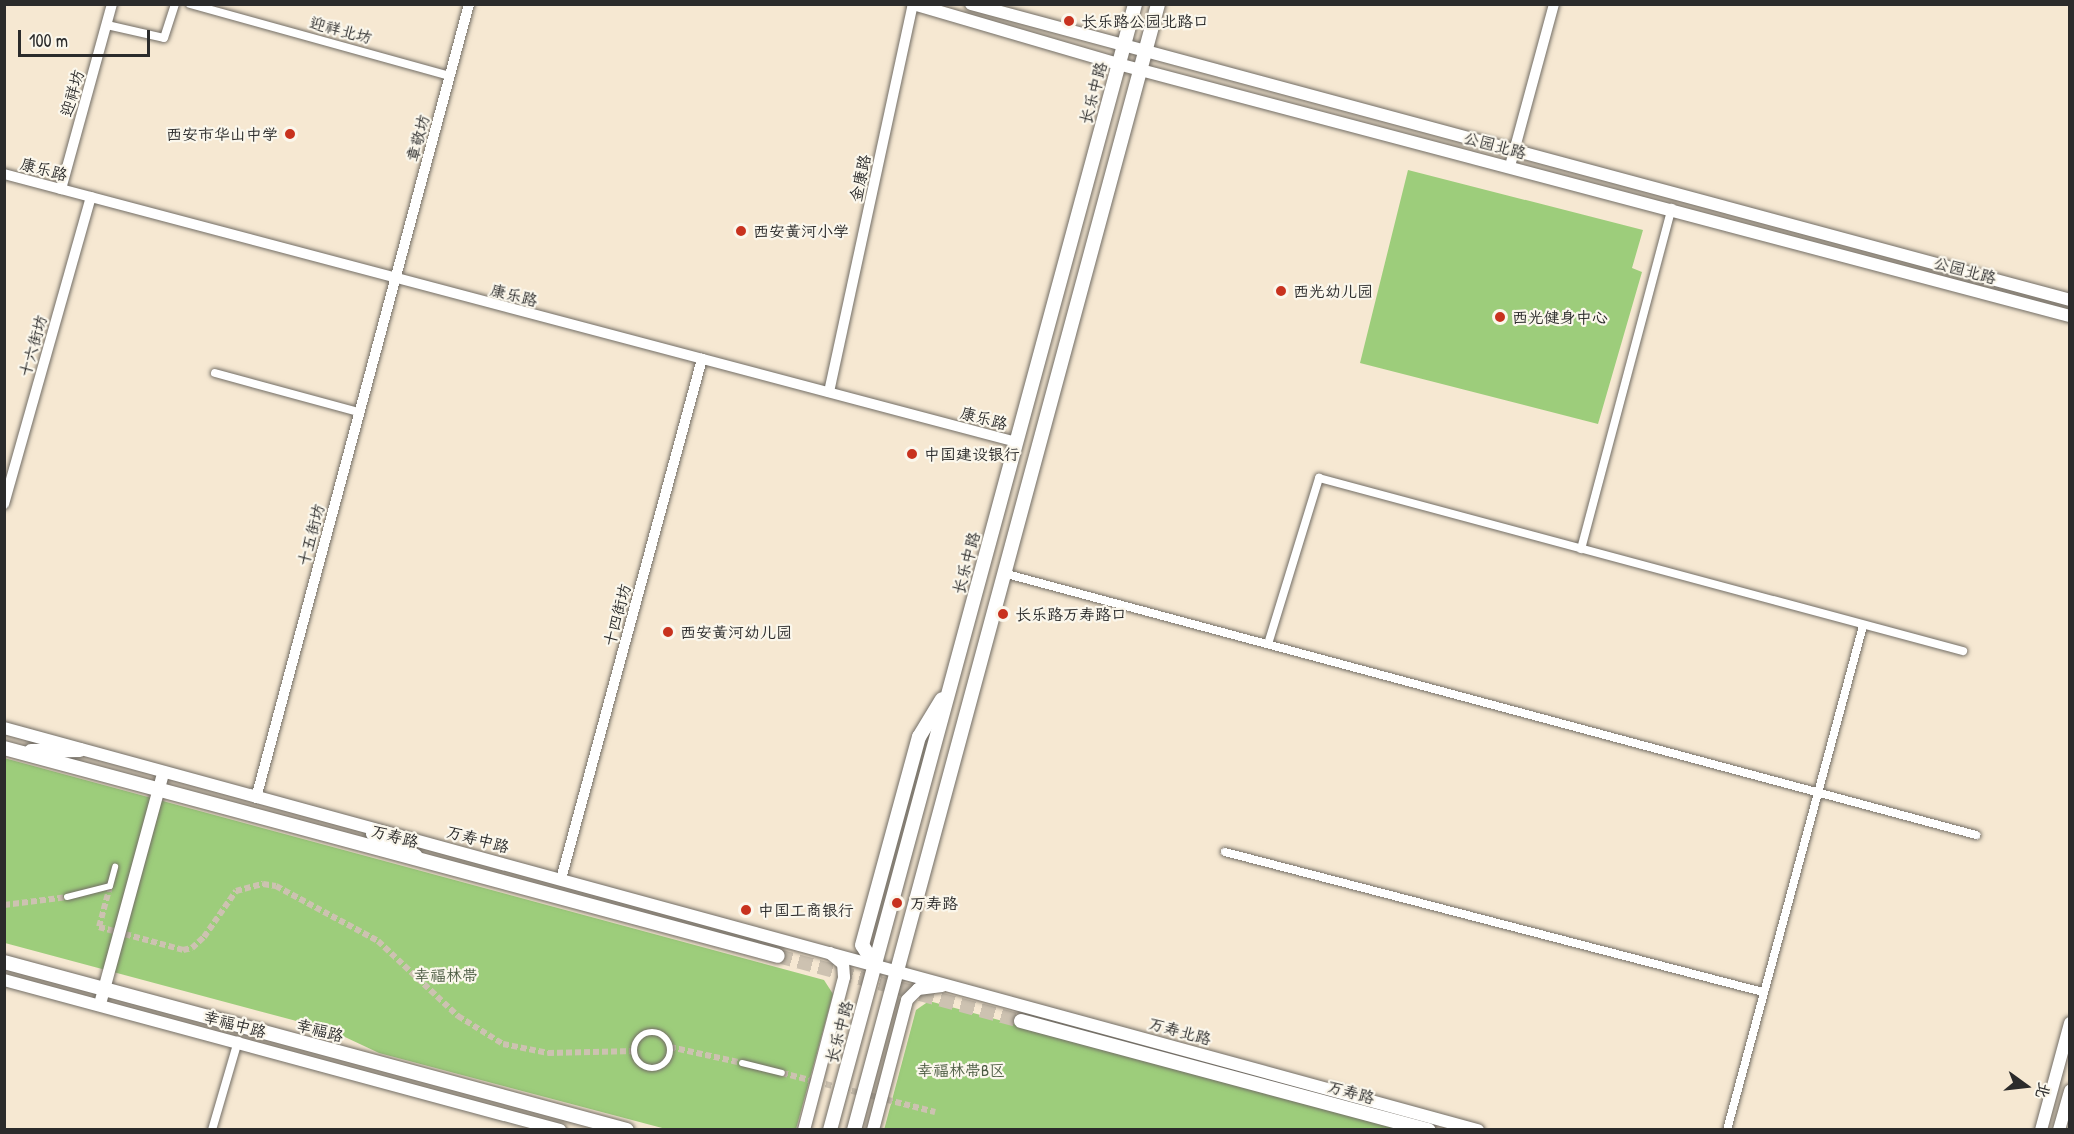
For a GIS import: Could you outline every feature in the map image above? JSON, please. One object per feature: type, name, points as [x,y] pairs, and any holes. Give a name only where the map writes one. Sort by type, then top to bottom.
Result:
[{"type":"main road","name":"公园北路","points":[[913,4],[1118,64],[1672,208],[2070,316]]},
{"type":"main road","name":"公园北路","points":[[971,4],[1145,53],[2070,300]]},
{"type":"main road","name":"长乐中路","points":[[830,1130],[1135,4]]},
{"type":"main road","points":[[854,1130],[1158,4]]},
{"type":"main road","points":[[965,630],[987,636]]},
{"type":"main road","name":"万寿中路","points":[[4,728],[163,773],[874,964]]},
{"type":"main road","points":[[10,750],[80,750]]},
{"type":"main road","name":"万寿路","points":[[10,750],[778,956]]},
{"type":"main road","points":[[100,1004],[163,773]]},
{"type":"main road","points":[[343,820],[436,864]]},
{"type":"main road","points":[[804,1130],[844,977],[841,962],[827,951]]},
{"type":"main road","name":"幸福路","points":[[4,962],[627,1130]]},
{"type":"main road","name":"万寿北路","points":[[874,964],[1478,1130]]},
{"type":"main road","name":"幸福中路","points":[[4,980],[238,1041],[560,1130]]},
{"type":"main road","points":[[873,1130],[907,1000],[918,989],[958,987]]},
{"type":"main road","name":"万寿路","points":[[1021,1021],[1429,1130]]},
{"type":"main road","points":[[2041,1130],[2070,1023]]},
{"type":"main road","points":[[2059,1130],[2070,1091]]},
{"type":"street","name":"迎祥坊","points":[[61,189],[112,4]]},
{"type":"street","points":[[107,25],[164,38],[175,4]]},
{"type":"street","name":"迎祥北坊","points":[[190,4],[450,76]]},
{"type":"street","name":"章敬坊","points":[[395,279],[469,4]]},
{"type":"street","name":"金康路","points":[[829,392],[913,4]]},
{"type":"street","points":[[1510,166],[1554,4]]},
{"type":"street","name":"康乐路","points":[[4,174],[1016,442]]},
{"type":"street","name":"十六街坊","points":[[4,504],[91,197]]},
{"type":"street","points":[[1581,549],[1672,208]]},
{"type":"street","name":"十五街坊","points":[[256,798],[395,279]]},
{"type":"street","name":"十四街坊","points":[[561,879],[702,358]]},
{"type":"street","points":[[215,373],[359,412]]},
{"type":"street","points":[[1268,644],[1318,478],[1963,651]]},
{"type":"street","points":[[1003,573],[1976,835]]},
{"type":"street","points":[[1727,1130],[1863,626]]},
{"type":"street","points":[[1225,852],[1763,992]]},
{"type":"street","points":[[67,897],[110,886],[115,867]]},
{"type":"street","points":[[655,1032],[669,1041],[668,1058],[659,1066],[646,1067],[637,1059],[634,1047],[644,1034],[655,1032]]},
{"type":"street","points":[[212,1130],[238,1041]]},
{"type":"street","points":[[742,1063],[782,1073]]},
{"type":"green space","name":"西光健身中心","points":[[1408,170],[1643,230],[1632,268],[1642,272],[1598,424],[1360,363]]},
{"type":"green space","name":"幸福林带","points":[[4,758],[824,980],[833,994],[796,1129],[666,1129],[379,1053],[330,1030],[5,943]]},
{"type":"green space","name":"幸福林带B区","points":[[929,1001],[1401,1129],[884,1130],[916,1010]]},
{"type":"tunnel","points":[[110,886],[99,927],[183,950],[192,948],[204,937],[236,891],[263,884],[276,886],[378,941],[458,1016],[503,1044],[548,1053],[635,1051]]},
{"type":"tunnel","points":[[4,905],[67,897]]},
{"type":"tunnel","points":[[778,956],[1021,1021]]},
{"type":"tunnel","points":[[670,1047],[742,1063]]},
{"type":"tunnel","points":[[782,1073],[935,1112]]},
{"type":"place","name":"长乐路公园北路口","points":[[1069,21]]},
{"type":"place","name":"西安市华山中学","points":[[290,134]]},
{"type":"place","name":"西安黄河小学","points":[[741,231]]},
{"type":"place","name":"西光幼儿园","points":[[1281,291]]},
{"type":"place","name":"西光健身中心","points":[[1500,317]]},
{"type":"place","name":"中国建设银行","points":[[912,454]]},
{"type":"place","name":"长乐路万寿路口","points":[[1003,614]]},
{"type":"place","name":"西安黄河幼儿园","points":[[668,632]]},
{"type":"place","name":"万寿路","points":[[897,903]]},
{"type":"place","name":"中国工商银行","points":[[746,910]]}]
